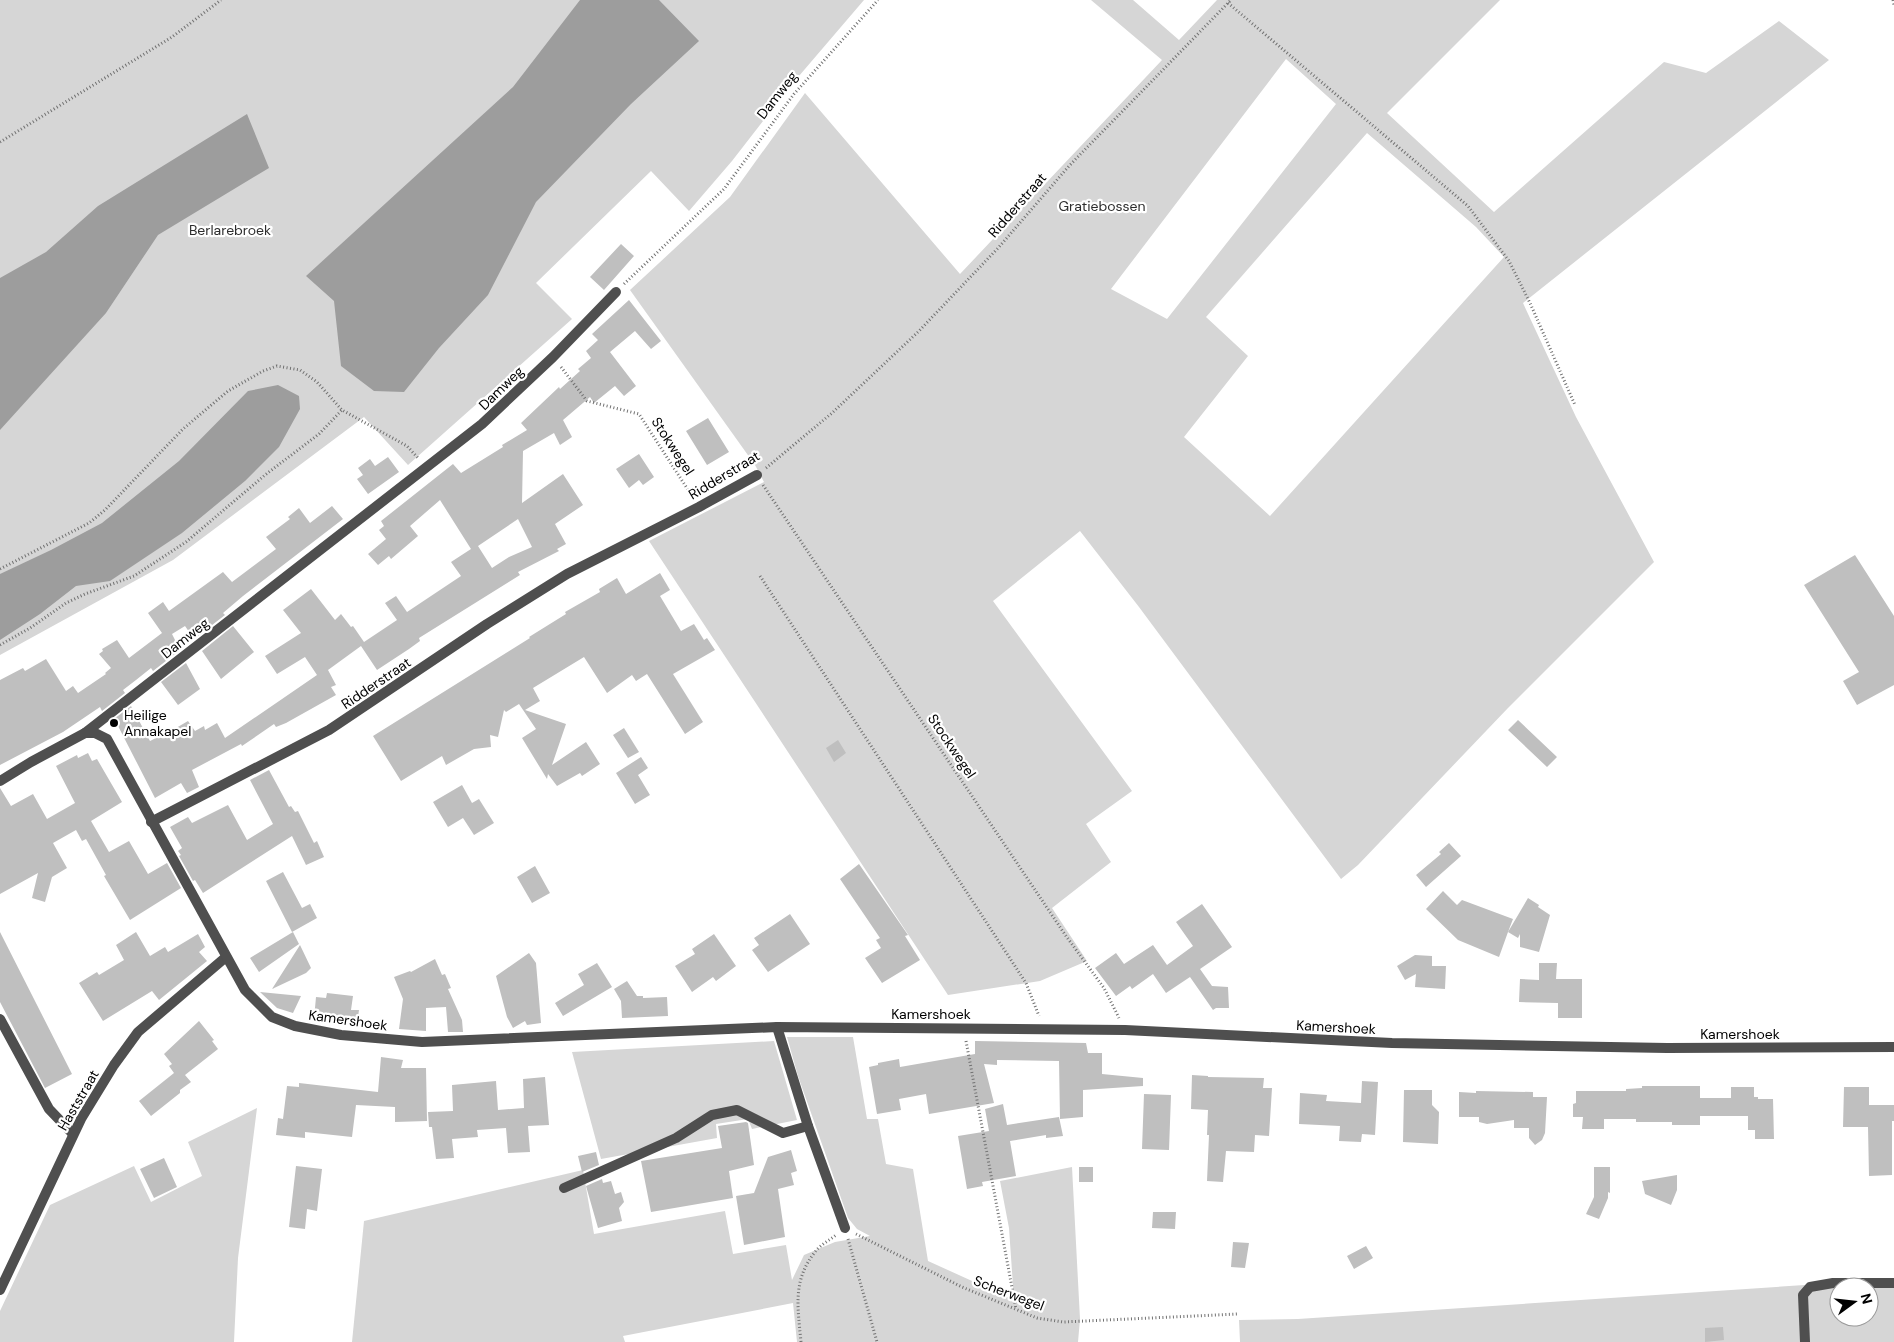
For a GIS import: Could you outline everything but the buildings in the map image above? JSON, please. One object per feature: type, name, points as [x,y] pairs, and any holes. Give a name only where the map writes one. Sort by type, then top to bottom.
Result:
[{"type":"street","name":"Damweg","points":[[84,733],[482,424],[553,357],[616,292]]},
{"type":"street","name":"Ridderstraat","points":[[151,822],[328,730],[487,624],[567,574],[699,507],[756,475]]},
{"type":"street","points":[[0,781],[84,733]]},
{"type":"street","name":"Kamershoek","points":[[84,733],[95,733],[107,739],[226,957],[245,990],[256,1003],[272,1016],[295,1026],[341,1035],[422,1042],[777,1027],[1044,1028],[1392,1043],[1667,1048],[1894,1047]]},
{"type":"street","name":"Haststraat","points":[[0,1290],[73,1134],[114,1065],[138,1032],[226,957]]},
{"type":"street","points":[[0,1019],[49,1109],[73,1134]]},
{"type":"street","points":[[777,1027],[808,1126],[845,1228]]},
{"type":"street","points":[[564,1188],[676,1138],[712,1115],[737,1110],[783,1133],[808,1126]]},
{"type":"street","points":[[1805,1342],[1803,1295],[1810,1287],[1833,1283],[1894,1283]]},
{"type":"path","points":[[0,142],[172,37],[221,0]]},
{"type":"path","name":"Damweg","points":[[616,292],[724,189],[794,94],[878,0]]},
{"type":"path","points":[[1893,0],[1894,5]]},
{"type":"path","points":[[1230,2],[1468,206],[1509,261],[1530,303],[1575,405]]},
{"type":"path","name":"Ridderstraat","points":[[756,475],[832,413],[918,332],[998,247],[1069,166],[1230,2]]},
{"type":"path","name":"Stokwegel","points":[[553,357],[587,401],[639,414],[699,507]]},
{"type":"path","points":[[0,569],[89,523],[105,510],[184,430],[228,391],[263,371],[277,366],[300,370],[317,382],[342,410],[407,446],[427,468]]},
{"type":"path","points":[[0,645],[85,594],[134,576],[186,542],[265,475],[319,434],[342,410]]},
{"type":"path","name":"Stockwegel","points":[[756,475],[1066,936],[1104,988],[1125,1030]]},
{"type":"path","points":[[760,576],[1026,983],[1044,1028]]},
{"type":"path","points":[[964,1028],[1016,1309]]},
{"type":"path","points":[[801,1342],[797,1297],[800,1277],[815,1252],[845,1228],[877,1342]]},
{"type":"path","name":"Scherwegel","points":[[845,1228],[962,1287],[1037,1318],[1063,1322],[1238,1314]]},
{"type":"green space","name":"Berlarebroek","points":[[0,0],[864,0],[787,90],[732,161],[689,211],[651,171],[536,283],[572,319],[408,465],[364,417],[173,560],[0,655]]},
{"type":"green space","name":"Gratiebossen","points":[[1091,0],[1133,0],[1179,40],[1217,0],[1500,0],[1387,113],[1494,212],[1664,62],[1706,73],[1779,21],[1829,60],[1523,303],[1576,417],[1654,562],[1508,708],[1358,865],[1341,879],[1139,607],[1080,531],[993,601],[1132,791],[1086,824],[1111,862],[1052,908],[1087,961],[1040,981],[948,995],[649,541],[764,482],[755,465],[630,290],[730,197],[805,93],[960,274],[1162,60]],"holes":[[[1286,59],[1336,104],[1167,319],[1111,289]],[[1367,133],[1476,227],[1504,257],[1270,516],[1184,437],[1248,356],[1206,317]]]},
{"type":"green space","points":[[787,1037],[853,1037],[867,1119],[878,1119],[886,1164],[913,1169],[928,1261],[1014,1300],[1009,1228],[1000,1181],[1072,1167],[1080,1319],[1078,1342],[797,1342],[793,1303],[623,1336],[625,1342],[352,1342],[364,1221],[583,1170],[594,1234],[725,1211],[733,1254],[786,1245],[792,1280],[804,1255],[835,1242],[870,1236],[857,1229],[848,1218],[798,1076]]},
{"type":"green space","points":[[774,1041],[797,1120],[752,1129],[748,1119],[716,1124],[717,1138],[601,1159],[572,1052]]},
{"type":"green space","points":[[257,1108],[238,1258],[234,1342],[0,1342],[0,1311],[50,1205],[134,1166],[151,1202],[202,1176],[188,1142]]},
{"type":"green space","points":[[1894,1279],[1894,1342],[1240,1342],[1239,1320],[1298,1319],[1829,1283],[1829,1327],[1879,1327],[1879,1280]]},
{"type":"shaded area","points":[[580,0],[659,0],[699,41],[631,104],[536,202],[488,295],[439,348],[404,392],[374,391],[341,366],[334,301],[306,276],[513,87]]},
{"type":"shaded area","points":[[247,114],[269,168],[158,235],[106,313],[0,430],[0,278],[46,252],[98,206]]},
{"type":"shaded area","points":[[278,385],[299,396],[300,409],[279,447],[245,481],[182,533],[110,581],[76,586],[40,614],[0,640],[0,574],[102,523],[179,461],[248,391]]},
{"type":"place","name":"Heilige Annakapel","points":[[114,723]]}]
